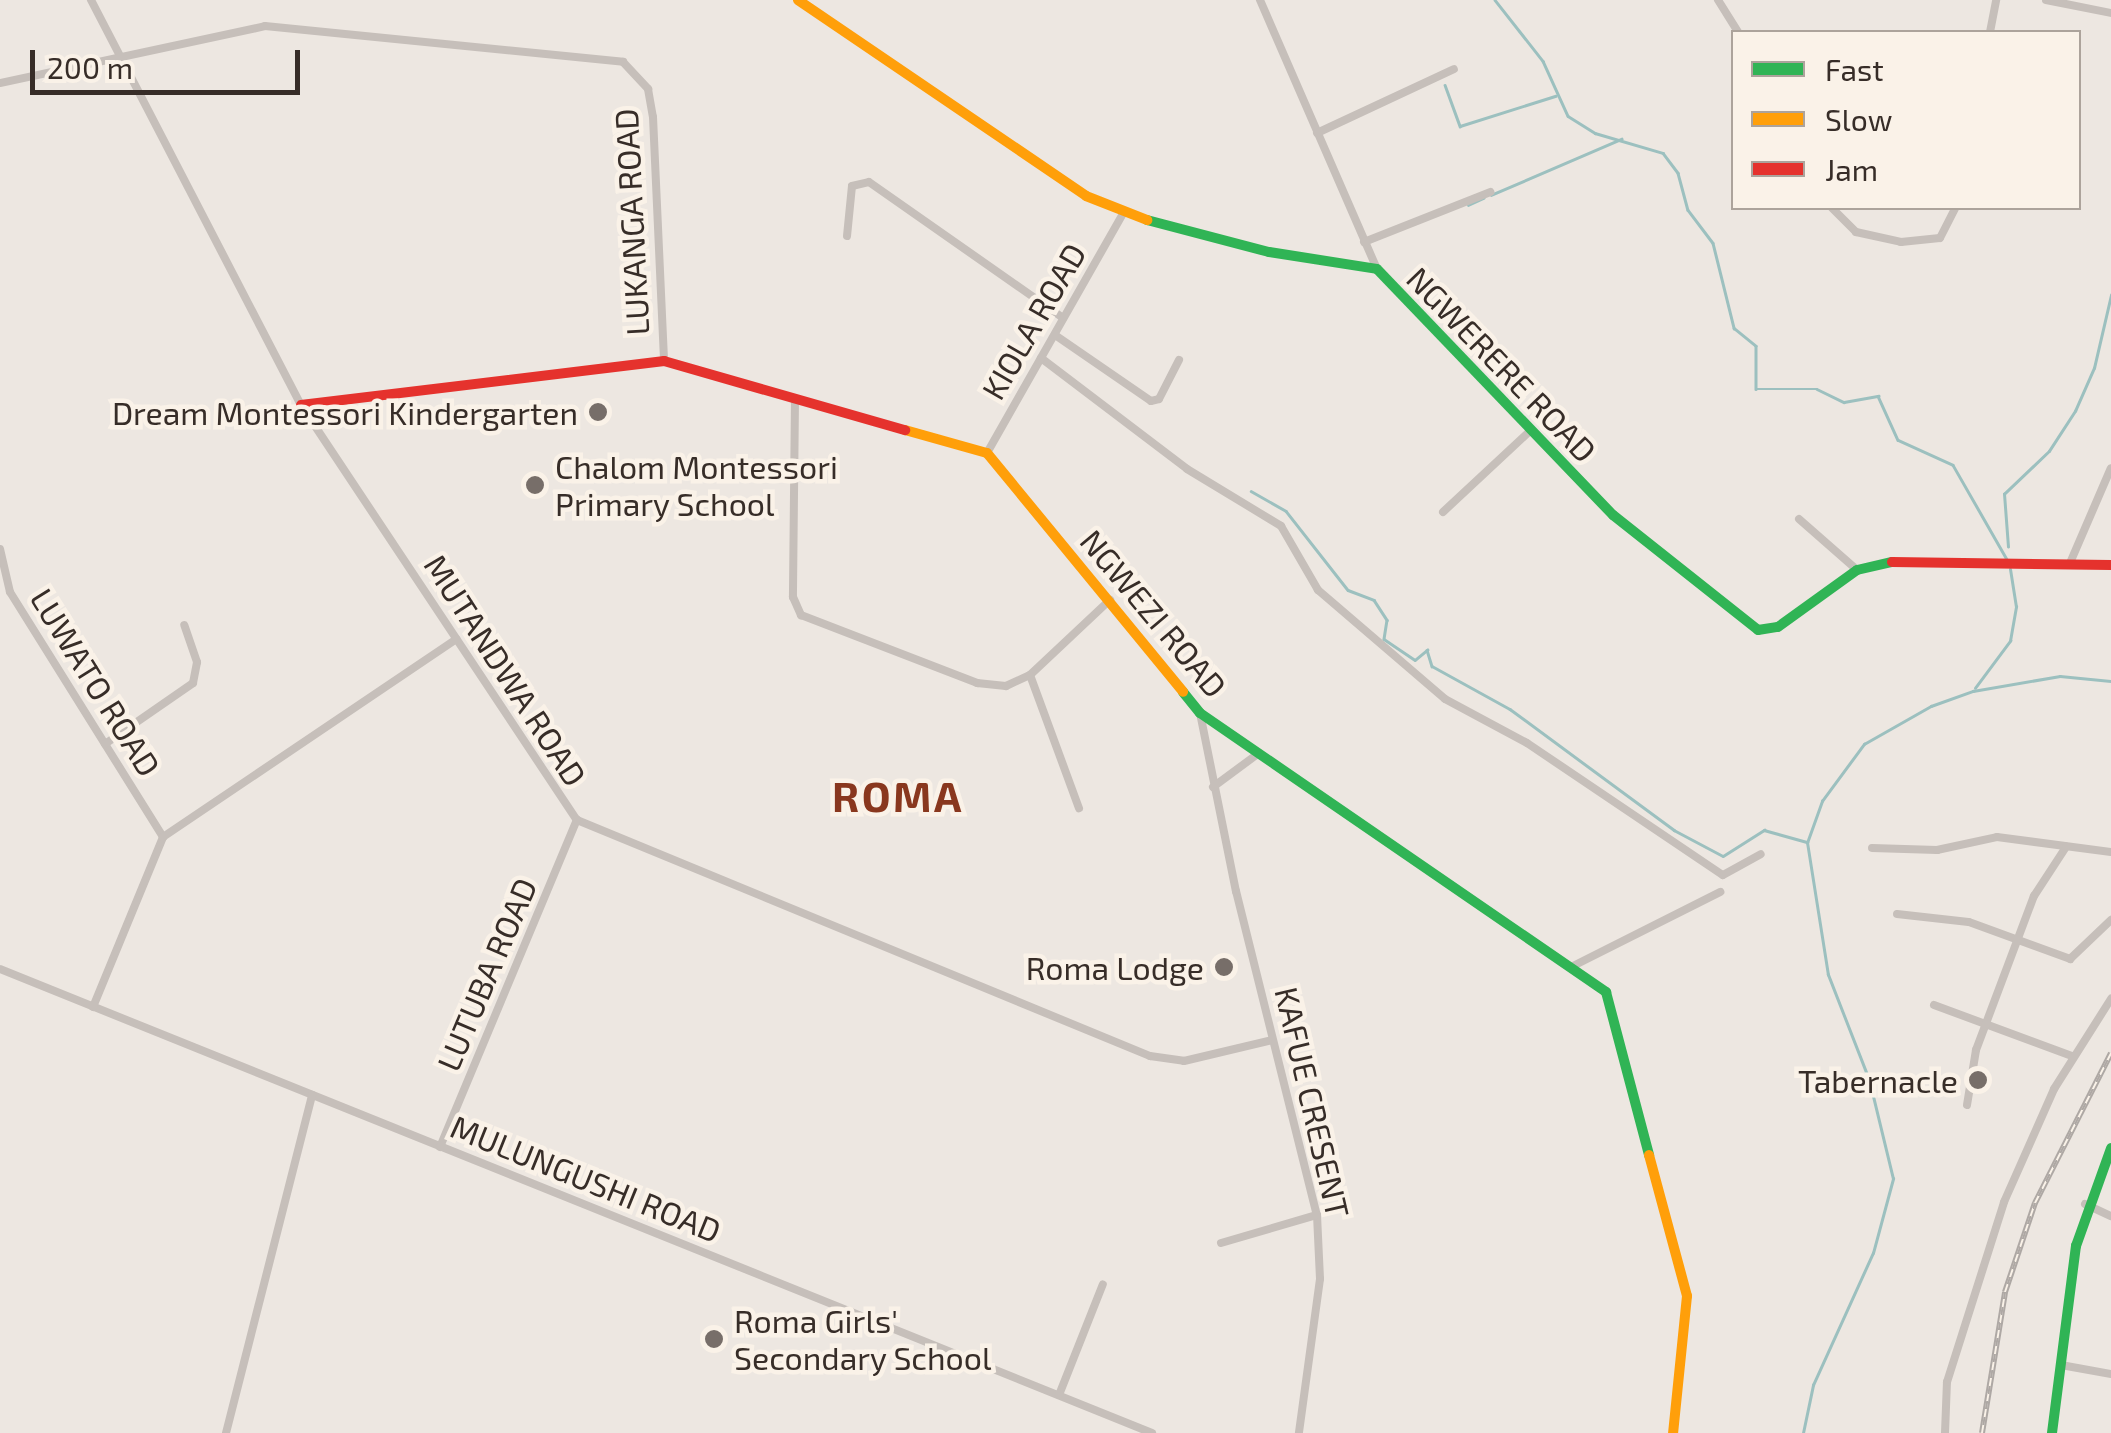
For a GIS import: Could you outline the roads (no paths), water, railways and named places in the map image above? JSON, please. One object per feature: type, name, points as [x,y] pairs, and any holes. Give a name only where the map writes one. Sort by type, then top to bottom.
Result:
[{"type":"street","name":"MUTANDWA ROAD","points":[[91,0],[301,405],[577,820],[1150,1056],[1184,1060],[1272,1040]]},
{"type":"street","name":"NGWERERE ROAD","points":[[798,0],[1070,186],[1123,214],[1300,258],[1377,269],[1613,515],[1758,630],[1787,622],[1857,570],[1897,560],[2111,565]]},
{"type":"street","points":[[1260,0],[1377,269]]},
{"type":"street","points":[[1718,0],[1737,30]]},
{"type":"street","points":[[1990,30],[1996,0]]},
{"type":"street","points":[[2046,0],[2111,13]]},
{"type":"street","name":"LUKANGA ROAD","points":[[0,83],[240,27],[297,26],[623,62],[648,89],[653,116],[664,361]]},
{"type":"street","points":[[1317,133],[1454,69]]},
{"type":"street","points":[[847,236],[848,198],[863,180],[1063,318]]},
{"type":"street","points":[[1364,242],[1490,192]]},
{"type":"street","points":[[1834,210],[1856,232],[1902,242],[1940,238],[1955,210]]},
{"type":"street","name":"KIOLA ROAD","points":[[987,453],[1123,214]]},
{"type":"street","points":[[1056,334],[1150,402],[1159,399],[1179,360]]},
{"type":"street","points":[[1041,358],[1187,469],[1281,526],[1318,590],[1446,699],[1527,744],[1722,875],[1761,854]]},
{"type":"street","points":[[301,405],[664,361],[987,453]]},
{"type":"street","points":[[795,399],[796,608],[839,632],[990,687],[1030,675],[1110,600]]},
{"type":"street","points":[[1443,512],[1530,432]]},
{"type":"street","name":"NGWEZI ROAD","points":[[987,453],[1200,712],[1573,966],[1610,1000],[1687,1296],[1673,1433]]},
{"type":"street","points":[[2070,563],[2111,468]]},
{"type":"street","points":[[1799,519],[1857,570]]},
{"type":"street","name":"LUWATO ROAD","points":[[0,549],[10,592],[163,837]]},
{"type":"street","points":[[106,744],[192,682],[197,662],[184,625]]},
{"type":"street","points":[[93,1007],[163,837],[457,639]]},
{"type":"street","points":[[1030,675],[1080,808]]},
{"type":"street","name":"KAFUE CRESENT","points":[[1200,712],[1213,787],[1317,1216],[1320,1279],[1299,1433]]},
{"type":"street","points":[[1213,787],[1259,753]]},
{"type":"street","name":"LUTUBA ROAD","points":[[440,1146],[577,820]]},
{"type":"street","points":[[1872,848],[1937,850],[1996,837],[2111,852]]},
{"type":"street","points":[[1967,1105],[1976,1050],[1992,1023],[2034,896],[2066,847]]},
{"type":"street","points":[[1573,966],[1720,892]]},
{"type":"street","points":[[1897,914],[1950,917],[2072,959],[2111,920]]},
{"type":"street","name":"MULUNGUSHI ROAD","points":[[0,970],[1152,1433]]},
{"type":"street","points":[[1945,1433],[1947,1382],[1984,1256],[2072,1056],[2111,999]]},
{"type":"street","points":[[1934,1005],[1992,1023],[2072,1056]]},
{"type":"street","points":[[226,1433],[312,1095]]},
{"type":"street","points":[[2052,1433],[2086,1204],[2111,1148]]},
{"type":"street","points":[[2086,1204],[2111,1216]]},
{"type":"street","points":[[1221,1244],[1317,1216]]},
{"type":"street","points":[[1059,1395],[1104,1284]]},
{"type":"street","points":[[2062,1365],[2111,1374]]},
{"type":"waterway","points":[[1495,0],[1543,61],[1568,116],[1595,133],[1663,153],[1678,173],[1688,210],[1713,243],[1734,328],[1756,346],[1756,389],[1817,389],[1844,402],[1878,396],[1898,440],[1953,465],[2008,561]]},
{"type":"waterway","points":[[1445,85],[1460,126],[1555,96]]},
{"type":"waterway","points":[[1491,195],[1621,139]]},
{"type":"waterway","points":[[1468,205],[1483,198]]},
{"type":"waterway","points":[[2008,547],[2004,494],[2049,451],[2075,411],[2094,368],[2111,295]]},
{"type":"waterway","points":[[1251,491],[1286,511],[1348,590],[1374,600],[1387,620],[1384,639],[1415,660],[1427,650],[1432,666],[1510,709],[1674,830],[1723,856],[1764,830],[1807,842]]},
{"type":"waterway","points":[[1975,688],[2010,641],[2016,607],[2010,569]]},
{"type":"waterway","points":[[1803,1433],[1813,1385],[1873,1253],[1893,1179],[1869,1080],[1828,975],[1807,843],[1822,801],[1864,744],[1931,706],[1973,691],[2060,676],[2111,681]]},
{"type":"railway","points":[[1982,1433],[2005,1292],[2035,1203],[2111,1053]]},
{"type":"place","name":"Dream Montessori Kindergarten","points":[[598,412]]},
{"type":"place","name":"Chalom Montessori Primary School","points":[[535,485]]},
{"type":"place","name":"Roma Lodge","points":[[1224,967]]},
{"type":"place","name":"Tabernacle","points":[[1978,1080]]},
{"type":"place","name":"Roma Girls' Secondary School","points":[[714,1339]]},
{"type":"district","name":"ROMA","points":[[898,795]]}]
